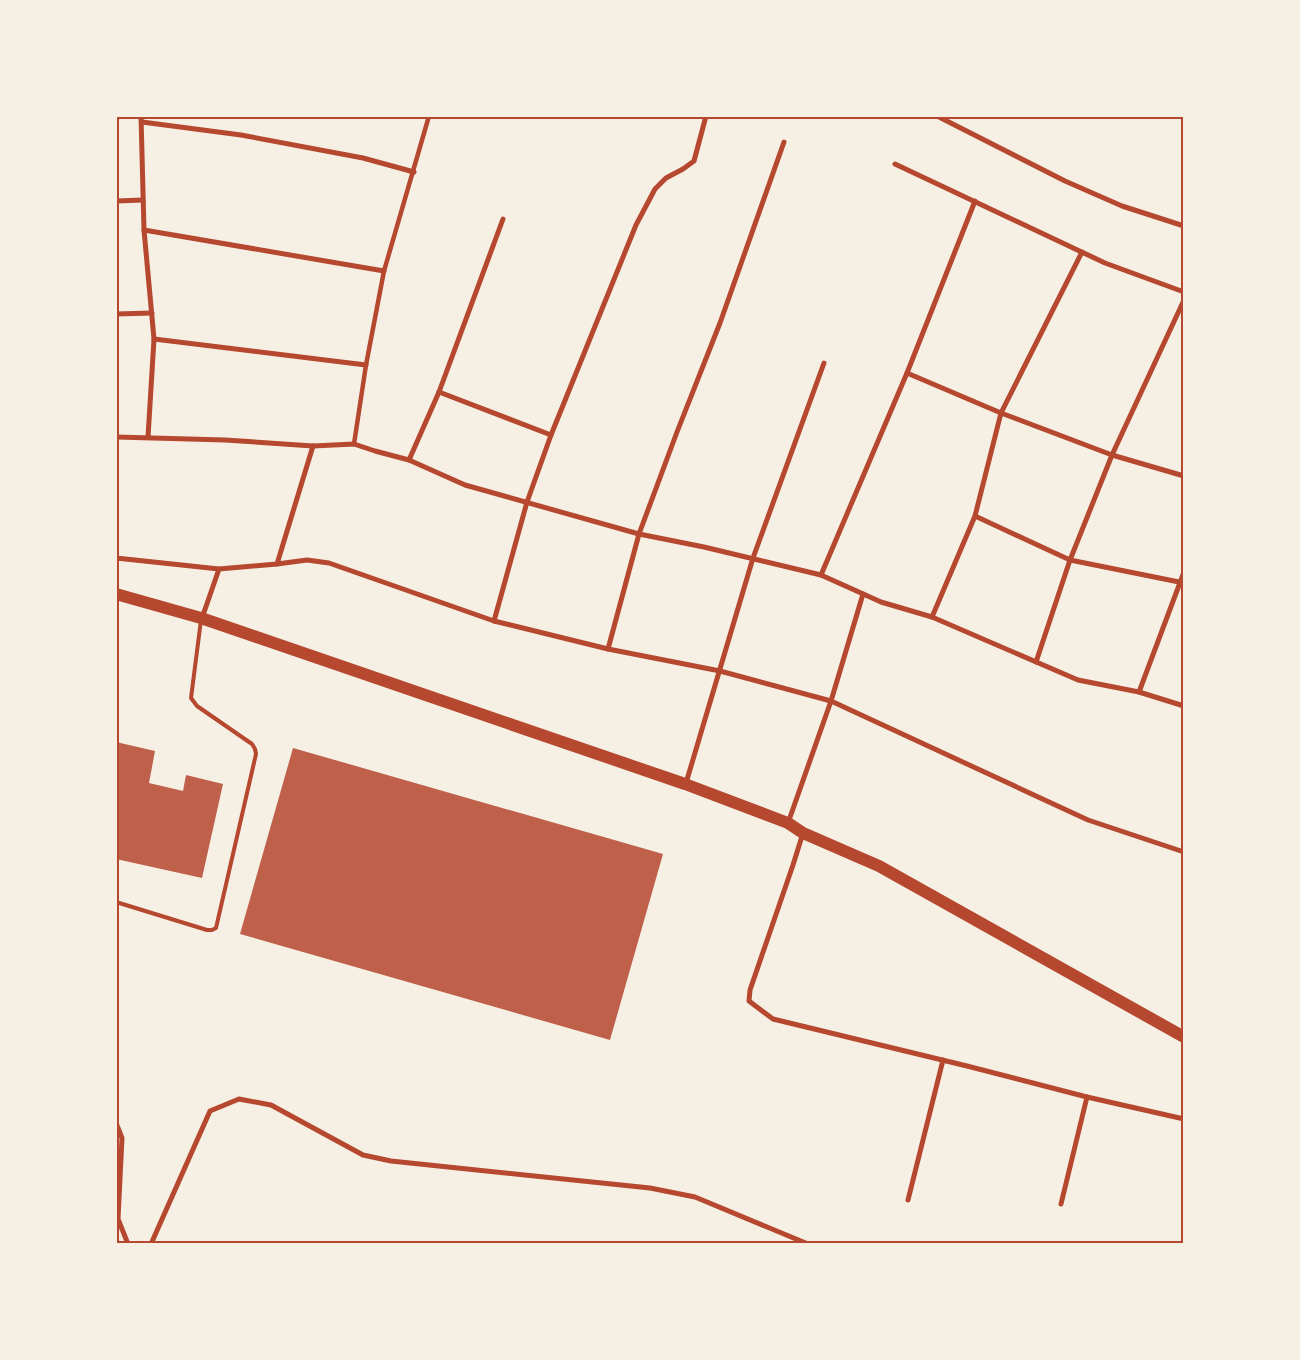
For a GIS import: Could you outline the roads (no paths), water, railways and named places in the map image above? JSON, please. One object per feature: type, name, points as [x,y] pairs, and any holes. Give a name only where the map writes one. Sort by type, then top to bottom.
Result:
[{"type":"main road","points":[[116,594],[201,618],[685,784],[788,823],[803,833],[879,866],[1184,1037]]},
{"type":"street","points":[[354,444],[366,365],[384,271],[429,116]]},
{"type":"street","points":[[494,621],[527,502],[551,434],[636,225],[655,189],[666,178],[694,161],[706,116]]},
{"type":"street","points":[[937,116],[1065,181],[1122,206],[1184,226]]},
{"type":"street","points":[[148,437],[154,339],[144,230],[141,119],[241,135],[363,158],[414,172]]},
{"type":"street","points":[[1184,139],[1184,146]]},
{"type":"street","points":[[608,649],[639,534],[720,323],[784,142]]},
{"type":"street","points":[[895,164],[1106,263],[1184,292]]},
{"type":"street","points":[[116,201],[143,200]]},
{"type":"street","points":[[820,575],[907,373],[975,201]]},
{"type":"street","points":[[409,460],[439,392],[503,219]]},
{"type":"street","points":[[144,230],[384,271]]},
{"type":"street","points":[[932,617],[975,516],[1001,413],[1082,252]]},
{"type":"street","points":[[1036,662],[1070,560],[1112,455],[1184,300]]},
{"type":"street","points":[[116,314],[152,313]]},
{"type":"street","points":[[154,339],[366,365]]},
{"type":"street","points":[[685,784],[753,558],[824,363]]},
{"type":"street","points":[[907,373],[1001,413],[1112,455],[1184,476]]},
{"type":"street","points":[[439,392],[551,434]]},
{"type":"street","points":[[116,437],[225,440],[313,446],[354,444],[409,460],[466,485],[639,534],[753,558],[820,575],[881,602],[932,617],[1078,680],[1139,692],[1184,706]]},
{"type":"street","points":[[277,564],[313,446]]},
{"type":"street","points":[[975,516],[1070,560],[1182,583]]},
{"type":"street","points":[[116,558],[219,569],[307,560],[328,563],[494,621],[608,649],[720,671],[831,701],[1088,820],[1184,852]]},
{"type":"street","points":[[201,618],[219,569]]},
{"type":"street","points":[[1139,692],[1182,583],[1184,572]]},
{"type":"street","points":[[788,823],[831,701],[863,594]]},
{"type":"street","points":[[803,833],[750,990],[749,1000],[773,1019],[1087,1097],[1184,1119]]},
{"type":"street","points":[[908,1200],[944,1060]]},
{"type":"street","points":[[1061,1204],[1087,1097]]},
{"type":"street","points":[[151,1244],[210,1111],[239,1099],[270,1105],[363,1155],[391,1161],[650,1188],[695,1197],[808,1244]]},
{"type":"street","points":[[116,1124],[122,1138],[118,1219],[128,1244]]},
{"type":"lane","points":[[116,902],[207,930],[216,928],[256,754],[252,744],[197,706],[191,698],[201,618]]}]
